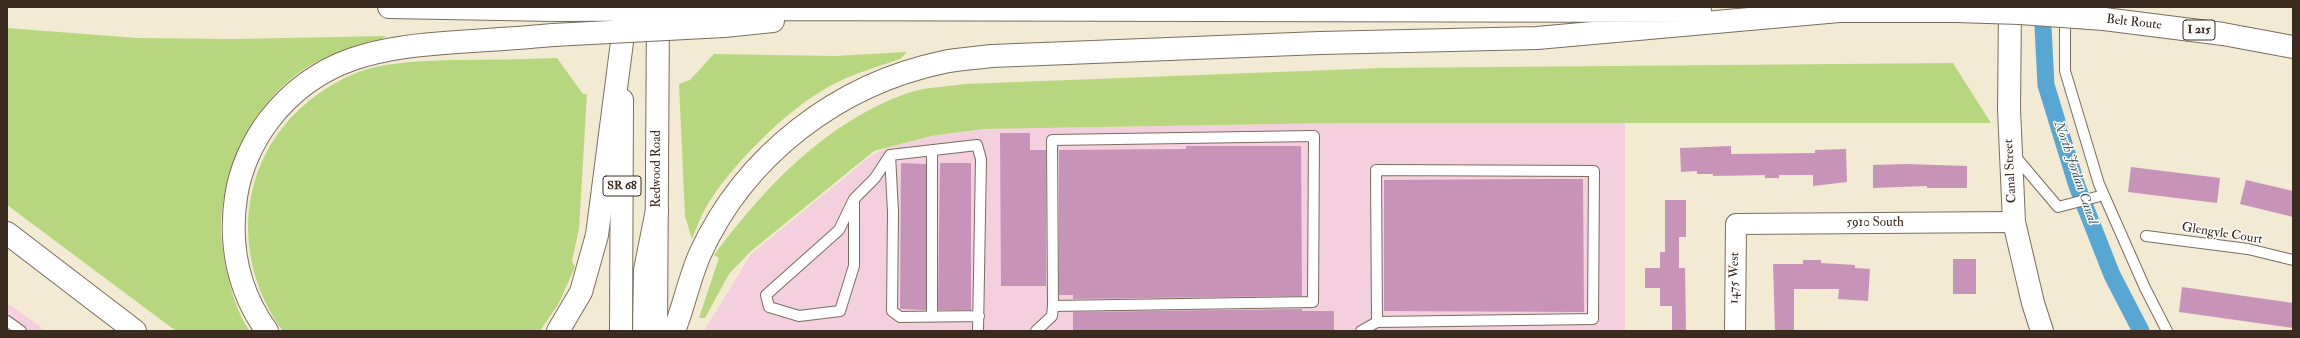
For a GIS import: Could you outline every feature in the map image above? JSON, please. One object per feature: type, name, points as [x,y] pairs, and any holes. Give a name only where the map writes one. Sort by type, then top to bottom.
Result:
[{"type":"main road","name":"Belt Route","points":[[389,7],[555,10],[725,18],[891,9],[1956,11],[2020,13],[2104,19],[2222,34],[2293,47]]},
{"type":"main road","name":"SR 68","points":[[621,331],[622,7]]},
{"type":"main road","name":"Redwood Road","points":[[656,331],[658,7]]},
{"type":"main road","name":"Canal Street","points":[[2010,7],[2008,110],[2014,222],[2030,296],[2042,331]]},
{"type":"main road","points":[[674,331],[700,252],[718,220],[739,188],[761,163],[805,124],[835,104],[854,93],[913,70],[944,62],[992,56],[1320,43],[1537,38],[1839,11]]},
{"type":"main road","points":[[267,331],[249,300],[240,278],[232,234],[237,190],[252,146],[277,110],[309,81],[328,69],[372,52],[418,45],[554,35],[725,18]]},
{"type":"main road","points":[[558,331],[581,292],[597,235],[622,42]]},
{"type":"main road","points":[[644,331],[645,270],[656,210]]},
{"type":"main road","points":[[7,233],[135,331]]},
{"type":"street","name":"5910 South","points":[[1736,224],[2014,222]]},
{"type":"street","name":"1475 West","points":[[1735,331],[1736,224]]},
{"type":"lane","points":[[2065,7],[2065,71],[2099,197],[2167,331]]},
{"type":"lane","points":[[1036,331],[1052,316],[1053,306],[1052,140],[1314,136],[1313,302],[1053,306]]},
{"type":"lane","points":[[890,155],[977,145],[981,159],[978,331]]},
{"type":"lane","points":[[932,150],[932,317]]},
{"type":"lane","points":[[2010,151],[2058,207],[2099,197]]},
{"type":"lane","points":[[854,199],[854,266],[840,311],[799,316],[769,307],[766,295],[839,230],[854,199],[875,178],[890,155]]},
{"type":"lane","points":[[890,155],[893,212],[892,311],[900,317],[979,316]]},
{"type":"lane","points":[[1360,331],[1377,322],[1593,319],[1594,170],[1376,170],[1377,322]]},
{"type":"lane","name":"Glengyle Court","points":[[2146,236],[2248,249],[2293,260]]},
{"type":"lane","points":[[7,321],[21,331]]},
{"type":"shaded area","points":[[1335,123],[1625,123],[1625,331],[704,331],[751,254],[871,156],[884,149],[931,136],[983,129]]},
{"type":"shaded area","points":[[7,303],[37,324],[46,331],[7,331]]},
{"type":"green space","points":[[7,28],[137,38],[235,39],[386,36],[380,40],[352,47],[326,57],[290,79],[259,113],[237,154],[229,176],[224,199],[221,221],[221,237],[231,289],[237,308],[250,331],[176,331],[7,205]]},
{"type":"green space","points":[[907,52],[900,59],[856,74],[830,86],[813,96],[778,124],[760,140],[715,193],[703,212],[692,239],[685,216],[679,84],[690,80],[714,54],[835,56]]},
{"type":"green space","points":[[557,58],[583,94],[587,94],[579,229],[572,261],[575,267],[559,303],[540,331],[283,331],[265,302],[254,271],[249,239],[249,207],[256,176],[269,147],[289,120],[314,97],[332,85],[357,72],[376,67],[422,61]]},
{"type":"green space","points":[[1953,63],[1991,123],[1335,123],[983,129],[931,136],[874,151],[750,252],[729,274],[705,318],[699,318],[719,258],[714,255],[733,230],[775,182],[798,160],[848,122],[876,106],[919,90],[965,84],[1382,68]]},
{"type":"building","points":[[1000,133],[1030,133],[1030,150],[1046,150],[1046,286],[1001,286]]},
{"type":"building","points":[[1186,146],[1301,146],[1302,296],[1073,299],[1073,295],[1059,295],[1059,150],[1186,149]]},
{"type":"building","points":[[1731,146],[1731,154],[1815,153],[1815,150],[1846,149],[1847,182],[1813,186],[1813,175],[1779,175],[1779,178],[1765,178],[1765,175],[1713,176],[1713,174],[1697,174],[1697,171],[1681,172],[1680,148]]},
{"type":"building","points":[[901,163],[926,164],[926,310],[900,309]]},
{"type":"building","points":[[940,163],[971,163],[971,310],[938,310]]},
{"type":"building","points":[[1906,164],[1967,166],[1967,188],[1927,188],[1927,186],[1873,188],[1873,165]]},
{"type":"building","points":[[2131,167],[2220,178],[2217,203],[2128,192]]},
{"type":"building","points":[[1583,179],[1584,312],[1384,311],[1384,180]]},
{"type":"building","points":[[2246,180],[2293,191],[2293,217],[2240,204]]},
{"type":"building","points":[[1665,200],[1686,200],[1686,237],[1679,237],[1679,268],[1685,268],[1686,331],[1672,331],[1672,306],[1660,306],[1660,288],[1645,288],[1645,268],[1660,268],[1660,252],[1665,252]]},
{"type":"building","points":[[1953,259],[1976,259],[1976,294],[1953,294]]},
{"type":"building","points":[[1803,260],[1821,260],[1821,263],[1855,265],[1855,268],[1870,269],[1868,301],[1838,299],[1839,289],[1794,289],[1794,331],[1775,331],[1773,264],[1803,264]]},
{"type":"building","points":[[2182,287],[2293,303],[2293,328],[2179,312]]},
{"type":"building","points":[[1302,309],[1302,311],[1334,311],[1334,331],[1073,331],[1073,312]]},
{"type":"waterway","name":"North Jordan Canal","points":[[2042,7],[2046,85],[2077,186],[2112,275],[2141,331]]}]
